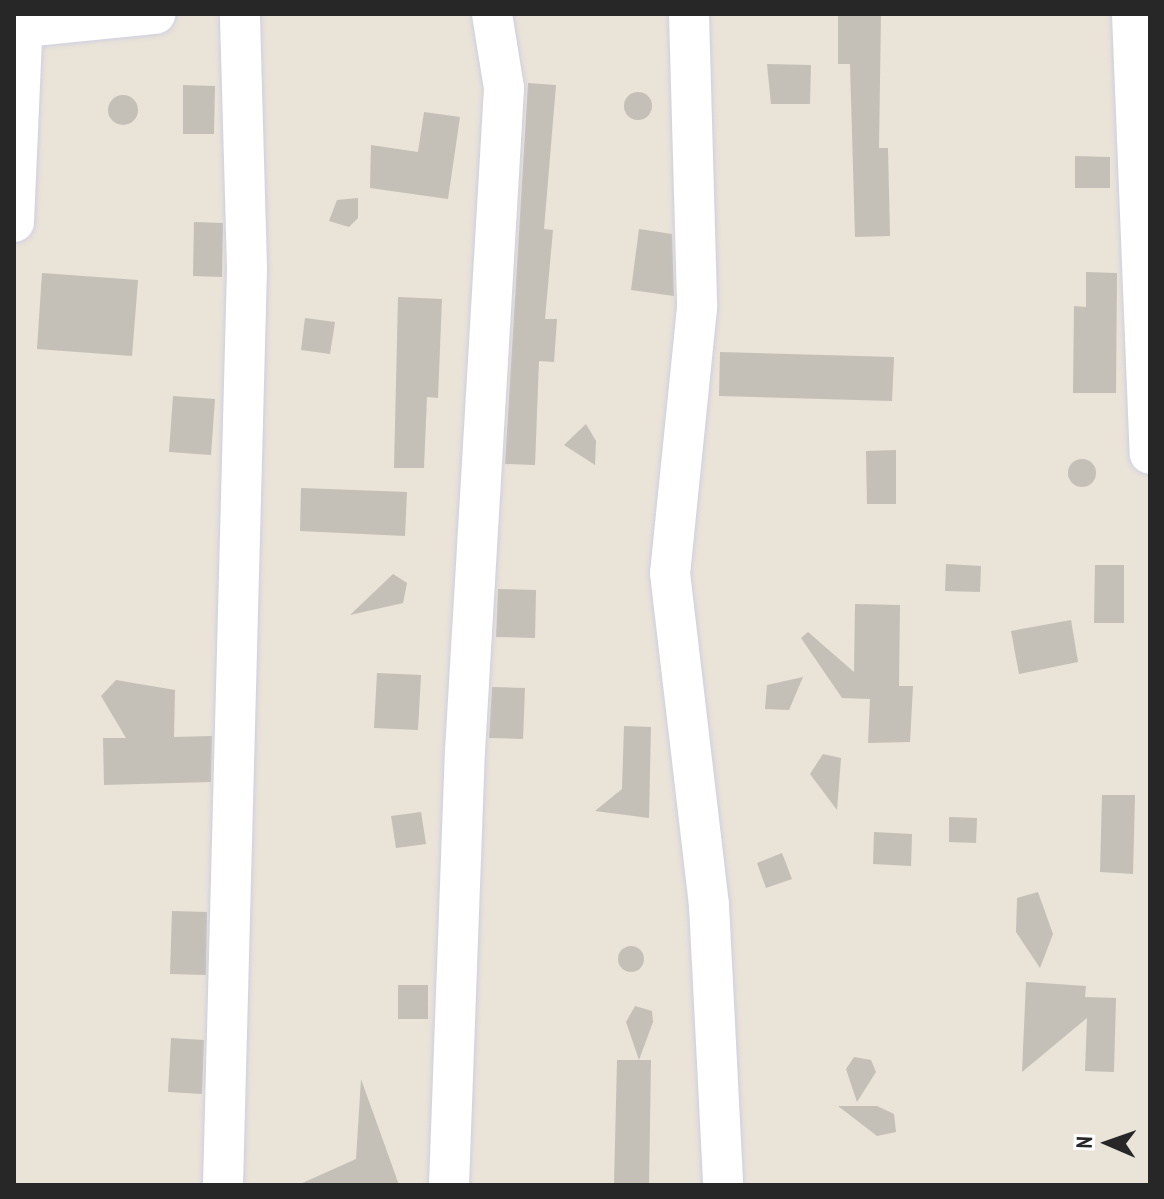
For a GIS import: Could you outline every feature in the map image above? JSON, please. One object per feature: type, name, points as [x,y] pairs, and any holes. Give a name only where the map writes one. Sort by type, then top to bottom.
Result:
[{"type":"street","points":[[14,222],[20,24],[155,14]]},
{"type":"street","points":[[223,1185],[247,268],[240,14]]},
{"type":"street","points":[[449,1185],[465,751],[504,88],[492,14]]},
{"type":"street","points":[[689,14],[697,308],[670,573],[709,905],[723,1185]]},
{"type":"street","points":[[1132,14],[1150,454]]},
{"type":"building","points":[[838,14],[881,14],[879,148],[888,148],[890,236],[855,237],[850,64],[838,64]]},
{"type":"building","points":[[767,64],[811,65],[810,104],[771,104]]},
{"type":"building","points":[[528,83],[556,85],[544,229],[553,230],[545,319],[557,319],[554,362],[539,361],[535,465],[505,464]]},
{"type":"building","points":[[183,85],[215,86],[214,134],[183,134]]},
{"type":"building","points":[[638,92],[648,96],[652,106],[648,116],[638,120],[628,116],[624,106],[628,96]]},
{"type":"building","points":[[123,95],[129,96],[137,104],[137,116],[129,124],[123,125],[117,124],[109,116],[108,110],[109,104],[117,96]]},
{"type":"building","points":[[424,112],[460,117],[448,199],[370,188],[371,145],[418,152]]},
{"type":"building","points":[[1075,156],[1110,157],[1110,188],[1075,188]]},
{"type":"building","points":[[358,198],[358,218],[349,227],[329,221],[337,200]]},
{"type":"building","points":[[194,222],[223,223],[222,277],[193,276]]},
{"type":"building","points":[[639,229],[672,234],[674,296],[631,290]]},
{"type":"building","points":[[1086,272],[1117,273],[1116,393],[1073,393],[1074,306],[1086,307]]},
{"type":"building","points":[[42,273],[138,280],[132,356],[37,349]]},
{"type":"building","points":[[398,297],[442,299],[438,398],[427,397],[424,468],[394,468]]},
{"type":"building","points":[[305,318],[335,322],[330,354],[301,350]]},
{"type":"building","points":[[720,352],[894,357],[892,401],[719,396]]},
{"type":"building","points":[[173,396],[215,399],[211,455],[169,452]]},
{"type":"building","points":[[586,424],[596,441],[595,465],[564,445]]},
{"type":"building","points":[[896,450],[896,504],[867,504],[866,451]]},
{"type":"building","points":[[1082,459],[1092,463],[1096,473],[1092,483],[1082,487],[1072,483],[1068,473],[1072,463]]},
{"type":"building","points":[[301,488],[407,492],[405,536],[300,531]]},
{"type":"building","points":[[946,564],[981,566],[980,592],[945,591]]},
{"type":"building","points":[[1095,565],[1124,565],[1124,623],[1094,623]]},
{"type":"building","points":[[393,574],[407,583],[403,603],[350,615]]},
{"type":"building","points":[[498,589],[536,590],[535,638],[496,637]]},
{"type":"building","points":[[855,604],[900,605],[899,686],[913,686],[910,742],[868,743],[870,699],[842,698],[801,638],[808,632],[854,672]]},
{"type":"building","points":[[1071,620],[1078,662],[1019,674],[1011,631]]},
{"type":"building","points":[[377,673],[421,675],[418,730],[374,728]]},
{"type":"building","points":[[803,677],[789,710],[765,709],[767,685]]},
{"type":"building","points":[[116,680],[175,690],[174,737],[212,736],[211,782],[104,785],[103,738],[126,738],[101,696]]},
{"type":"building","points":[[492,687],[525,688],[523,739],[489,738]]},
{"type":"building","points":[[624,726],[651,727],[649,818],[595,811],[622,789]]},
{"type":"building","points":[[823,754],[841,758],[837,810],[810,774]]},
{"type":"building","points":[[1102,795],[1135,795],[1133,874],[1100,872]]},
{"type":"building","points":[[421,812],[426,844],[396,848],[391,816]]},
{"type":"building","points":[[949,817],[977,818],[976,843],[949,842]]},
{"type":"building","points":[[874,832],[912,834],[911,866],[873,864]]},
{"type":"building","points":[[782,853],[792,879],[766,888],[757,863]]},
{"type":"building","points":[[1038,892],[1053,934],[1040,968],[1016,932],[1017,898]]},
{"type":"building","points":[[172,911],[207,912],[206,975],[170,974]]},
{"type":"building","points":[[631,946],[641,949],[644,959],[641,969],[631,972],[621,969],[618,959],[621,949]]},
{"type":"building","points":[[1026,982],[1086,986],[1085,997],[1116,998],[1114,1072],[1085,1071],[1087,1018],[1022,1072]]},
{"type":"building","points":[[398,985],[428,985],[428,1019],[398,1019]]},
{"type":"building","points":[[635,1006],[652,1011],[653,1022],[639,1060],[626,1022]]},
{"type":"building","points":[[171,1038],[204,1040],[202,1094],[168,1092]]},
{"type":"building","points":[[854,1057],[871,1060],[876,1072],[857,1102],[846,1069]]},
{"type":"building","points":[[617,1060],[651,1060],[649,1185],[614,1185]]},
{"type":"building","points":[[361,1079],[399,1185],[298,1185],[356,1159]]},
{"type":"building","points":[[838,1106],[877,1106],[894,1114],[896,1132],[877,1136]]}]
